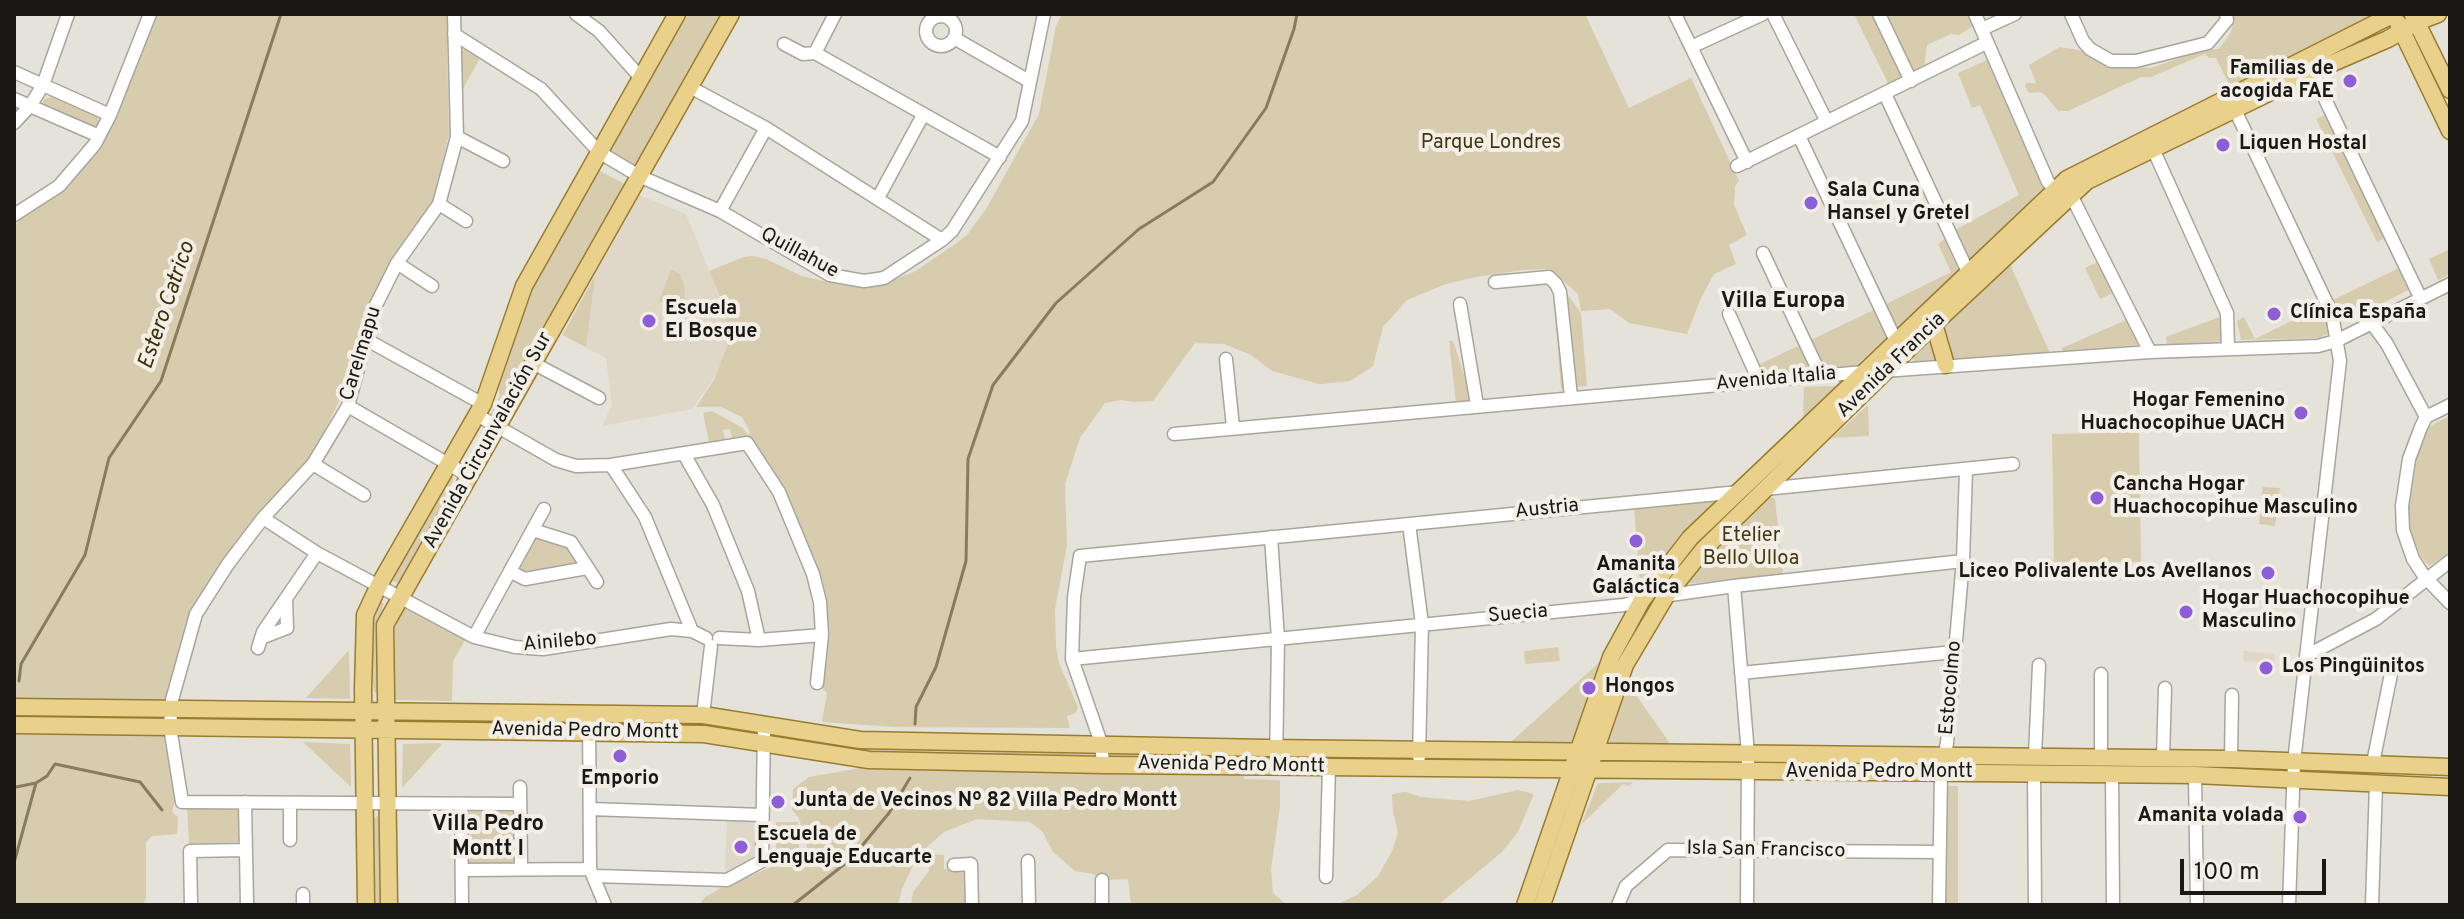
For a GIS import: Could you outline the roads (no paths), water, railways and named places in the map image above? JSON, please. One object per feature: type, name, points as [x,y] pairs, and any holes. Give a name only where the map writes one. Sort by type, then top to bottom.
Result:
[{"type":"main road","name":"Avenida Circunvalación Sur","points":[[366,905],[365,615],[379,585],[480,410],[524,286],[677,14]]},
{"type":"main road","name":"Avenida Circunvalación Sur","points":[[389,905],[385,625],[731,14]]},
{"type":"main road","points":[[2394,14],[2450,131]]},
{"type":"main road","name":"Avenida Francia","points":[[1587,751],[1625,665],[1666,596],[1703,550],[1934,324],[2063,192],[2067,179],[2394,14]]},
{"type":"main road","name":"Avenida Francia","points":[[1531,905],[1587,751],[1611,657],[1642,600],[1690,538],[1968,272],[2063,192],[2402,31],[2414,18],[2438,14]]},
{"type":"main road","points":[[2414,18],[2450,90]]},
{"type":"main road","points":[[1934,324],[1946,365]]},
{"type":"main road","name":"Avenida Pedro Montt","points":[[14,707],[703,715],[763,734],[869,760],[2034,775],[2195,775],[2373,763],[2450,767]]},
{"type":"main road","name":"Avenida Pedro Montt","points":[[14,725],[763,734],[860,740],[1276,748],[2231,759],[2376,784],[2450,787]]},
{"type":"street","points":[[14,123],[30,106],[43,85],[68,14]]},
{"type":"street","points":[[14,215],[59,186],[99,136],[150,14]]},
{"type":"street","name":"Carelmapu","points":[[245,802],[182,802],[170,727],[171,710],[196,614],[263,518],[313,464],[348,406],[374,309],[397,263],[439,204],[457,137],[454,14]]},
{"type":"street","points":[[576,14],[599,31],[641,78]]},
{"type":"street","points":[[815,53],[835,14]]},
{"type":"street","name":"Quillahue","points":[[454,34],[541,89],[599,152],[639,176],[720,211],[830,275],[856,281],[884,278],[952,231],[1022,121],[1044,14]]},
{"type":"street","points":[[1675,14],[1742,164],[1986,43]]},
{"type":"street","points":[[1691,47],[1763,14]]},
{"type":"street","points":[[1773,14],[1827,122]]},
{"type":"street","points":[[1879,14],[1911,81]]},
{"type":"street","points":[[1975,14],[2048,182],[2063,192],[2150,352]]},
{"type":"street","points":[[1982,29],[2015,14]]},
{"type":"street","points":[[2071,14],[2085,44],[2111,61],[2136,61],[2208,43],[2227,20],[2226,14]]},
{"type":"street","points":[[954,38],[1029,81]]},
{"type":"street","points":[[784,44],[803,54],[815,53],[1000,157]]},
{"type":"street","points":[[14,72],[110,115]]},
{"type":"street","points":[[2312,72],[2420,297]]},
{"type":"street","points":[[690,87],[766,128],[942,240]]},
{"type":"street","points":[[1885,94],[1968,272]]},
{"type":"street","points":[[14,99],[99,136]]},
{"type":"street","points":[[2235,110],[2329,305],[2335,323],[2340,361],[2294,770],[2289,905]]},
{"type":"street","points":[[878,198],[923,115]]},
{"type":"street","points":[[720,211],[766,128]]},
{"type":"street","points":[[1799,136],[1896,341]]},
{"type":"street","points":[[457,137],[503,161]]},
{"type":"street","points":[[2154,151],[2227,313],[2228,349]]},
{"type":"street","points":[[439,204],[466,221]]},
{"type":"street","points":[[1763,253],[1821,376]]},
{"type":"street","points":[[397,263],[432,286]]},
{"type":"street","points":[[1495,282],[1549,277],[1556,284],[1560,292],[1571,397]]},
{"type":"street","name":"Avenida Italia","points":[[1174,434],[1946,365],[2150,352],[2308,347],[2336,341],[2450,284]]},
{"type":"street","points":[[1460,304],[1477,405]]},
{"type":"street","points":[[1729,314],[1759,381]]},
{"type":"street","points":[[2371,322],[2387,344],[2426,417]]},
{"type":"street","points":[[367,340],[480,410],[497,428],[556,460],[576,466],[611,465],[747,443],[779,492],[808,557],[820,602],[822,635],[817,683]]},
{"type":"street","points":[[1226,359],[1233,427]]},
{"type":"street","points":[[533,363],[599,398]]},
{"type":"street","points":[[2450,405],[2426,417],[2409,459],[2402,518],[2409,549],[2428,580],[2450,603]]},
{"type":"street","points":[[348,406],[469,476]]},
{"type":"street","points":[[684,454],[713,505],[748,591],[759,640]]},
{"type":"street","points":[[313,464],[364,495]]},
{"type":"street","name":"Austria","points":[[1072,659],[1074,597],[1080,556],[2013,464]]},
{"type":"street","points":[[611,465],[645,517],[692,631]]},
{"type":"street","name":"Estocolmo","points":[[1939,905],[1941,773],[1963,561],[1966,470]]},
{"type":"street","points":[[474,637],[544,509]]},
{"type":"street","name":"Ainilebo","points":[[263,518],[317,553],[474,637],[515,647],[543,649],[671,629],[692,631],[712,641],[822,635]]},
{"type":"street","points":[[1409,524],[1422,624],[1419,768]]},
{"type":"street","points":[[533,530],[571,542],[597,582]]},
{"type":"street","points":[[1271,537],[1278,639],[1276,766]]},
{"type":"street","points":[[259,643],[317,553]]},
{"type":"street","name":"Suecia","points":[[1072,659],[1624,605],[1734,586],[1963,561]]},
{"type":"street","points":[[2306,656],[2376,619],[2450,561]]},
{"type":"street","points":[[511,572],[525,579],[587,568]]},
{"type":"street","points":[[1734,586],[1749,772],[1747,905]]},
{"type":"street","points":[[671,629],[681,608]]},
{"type":"street","points":[[703,715],[712,641]]},
{"type":"street","points":[[1741,673],[1954,652]]},
{"type":"street","points":[[1072,659],[1101,745],[1104,765]]},
{"type":"street","points":[[2035,756],[2039,665]]},
{"type":"street","points":[[2373,763],[2392,669]]},
{"type":"street","points":[[2101,674],[2101,757]]},
{"type":"street","points":[[2163,758],[2165,688]]},
{"type":"street","points":[[2231,759],[2232,695]]},
{"type":"street","points":[[589,714],[592,872],[605,905]]},
{"type":"street","points":[[462,870],[521,869],[727,880],[762,861],[763,734]]},
{"type":"street","points":[[1326,877],[1329,767]]},
{"type":"street","points":[[2034,775],[2035,905]]},
{"type":"street","points":[[2112,775],[2113,905]]},
{"type":"street","points":[[2195,775],[2197,905]]},
{"type":"street","points":[[2372,905],[2376,784]]},
{"type":"street","points":[[520,787],[521,869]]},
{"type":"street","points":[[247,905],[245,802],[520,804]]},
{"type":"street","points":[[290,803],[290,840]]},
{"type":"street","points":[[461,804],[462,905]]},
{"type":"street","points":[[590,809],[762,815]]},
{"type":"street","points":[[191,905],[190,851],[246,850]]},
{"type":"street","name":"Isla San Francisco","points":[[1618,905],[1626,886],[1668,850],[1939,852]]},
{"type":"street","points":[[1028,861],[1029,905]]},
{"type":"street","points":[[954,865],[971,864],[972,905]]},
{"type":"street","points":[[1102,880],[1102,905]]},
{"type":"waterway","name":"Estero Catrico","points":[[19,681],[21,664],[85,555],[109,458],[161,381],[281,14]]},
{"type":"waterway","points":[[915,724],[916,707],[936,667],[966,561],[968,459],[993,385],[1056,303],[1139,229],[1213,182],[1266,108],[1297,14]]},
{"type":"waterway","points":[[16,787],[36,783],[47,776],[55,764],[140,782],[162,810]]},
{"type":"waterway","points":[[793,905],[851,859],[889,813],[910,778]]},
{"type":"waterway","points":[[14,863],[36,783]]},
{"type":"place","name":"Familias de acogida FAE","points":[[2350,81]]},
{"type":"place","name":"Liquen Hostal","points":[[2223,145]]},
{"type":"place","name":"Sala Cuna Hansel y Gretel","points":[[1811,203]]},
{"type":"place","name":"Clínica España","points":[[2274,314]]},
{"type":"place","name":"Escuela El Bosque","points":[[649,321]]},
{"type":"place","name":"Hogar Femenino Huachocopihue UACH","points":[[2301,413]]},
{"type":"place","name":"Cancha Hogar Huachocopihue Masculino","points":[[2097,498]]},
{"type":"place","name":"Amanita Galáctica","points":[[1636,541]]},
{"type":"place","name":"Liceo Polivalente Los Avellanos","points":[[2268,573]]},
{"type":"place","name":"Hogar Huachocopihue Masculino","points":[[2186,612]]},
{"type":"place","name":"Los Pingüinitos","points":[[2266,668]]},
{"type":"place","name":"Hongos","points":[[1589,688]]},
{"type":"place","name":"Emporio","points":[[620,756]]},
{"type":"place","name":"Junta de Vecinos Nº 82 Villa Pedro Montt","points":[[778,802]]},
{"type":"place","name":"Amanita volada","points":[[2300,817]]},
{"type":"place","name":"Escuela de Lenguaje Educarte","points":[[741,847]]},
{"type":"district","name":"Villa Europa","points":[[1783,303]]},
{"type":"district","name":"Villa Pedro Montt I","points":[[488,838]]},
{"type":"park label","name":"Parque Londres","points":[[1491,144]]},
{"type":"park label","name":"Etelier Bello Ulloa","points":[[1751,548]]}]
